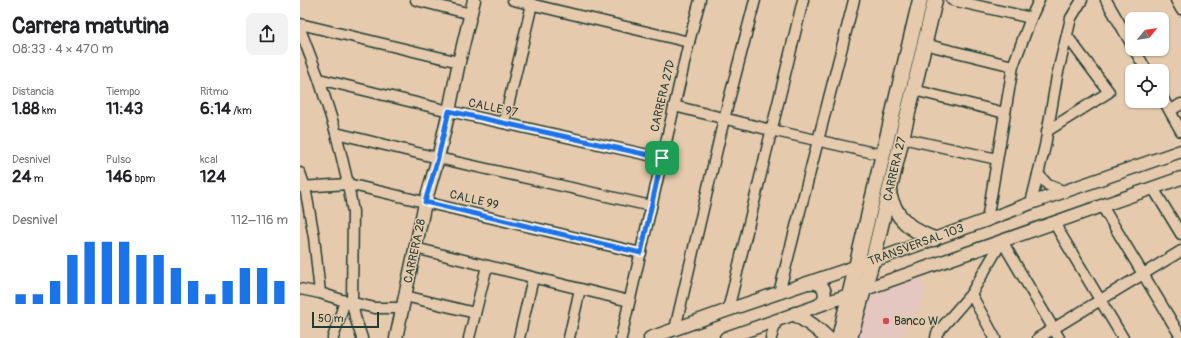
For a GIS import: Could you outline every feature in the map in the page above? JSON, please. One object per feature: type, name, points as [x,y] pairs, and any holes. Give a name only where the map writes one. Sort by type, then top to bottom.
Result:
[{"type":"main road","name":"CARRERA 27","points":[[839,338],[920,0]]},
{"type":"main road","name":"CARRERA 27","points":[[850,338],[873,261],[935,0]]},
{"type":"main road","points":[[889,194],[891,203],[898,215],[908,226],[920,234],[934,239]]},
{"type":"main road","points":[[795,314],[818,329],[827,338]]},
{"type":"street","points":[[416,0],[470,14]]},
{"type":"street","name":"CARRERA 28","points":[[396,338],[425,202],[438,158],[474,0]]},
{"type":"street","points":[[513,0],[689,42]]},
{"type":"street","name":"CARRERA 27D","points":[[621,338],[700,0]]},
{"type":"street","points":[[675,329],[724,119],[755,0]]},
{"type":"street","points":[[728,310],[803,0]]},
{"type":"street","points":[[780,293],[854,0]]},
{"type":"street","points":[[952,0],[1031,18]]},
{"type":"street","points":[[987,220],[1013,66],[1031,18],[1040,0]]},
{"type":"street","points":[[1031,203],[1047,131],[1057,76],[1071,18],[1082,0]]},
{"type":"street","points":[[1176,0],[1181,9]]},
{"type":"street","points":[[1110,1],[1125,31]]},
{"type":"street","points":[[504,123],[532,4]]},
{"type":"street","points":[[300,24],[459,62]]},
{"type":"street","points":[[300,29],[319,79],[336,133],[353,212],[353,274],[348,301],[333,338]]},
{"type":"street","points":[[1047,131],[1110,92],[1067,36]]},
{"type":"street","points":[[924,44],[1013,66]]},
{"type":"street","name":"CALLE 97","points":[[319,79],[449,111],[662,158]]},
{"type":"street","points":[[914,90],[1005,113]]},
{"type":"street","points":[[1170,111],[1181,104]]},
{"type":"street","points":[[674,106],[883,156]]},
{"type":"street","points":[[1168,108],[1181,131]]},
{"type":"street","points":[[336,133],[438,158],[651,206]]},
{"type":"street","points":[[902,138],[997,159]]},
{"type":"street","name":"TRANSVERSAL 103","points":[[650,338],[873,261],[1063,191],[1181,151]]},
{"type":"street","points":[[300,173],[314,237],[320,293]]},
{"type":"street","points":[[1038,174],[1048,184],[1063,191]]},
{"type":"street","name":"TRANSVERSAL 103","points":[[726,338],[1181,178]]},
{"type":"street","name":"CALLE 99","points":[[303,187],[348,184],[641,253]]},
{"type":"street","points":[[1153,188],[1181,234]]},
{"type":"street","points":[[1102,206],[1181,337]]},
{"type":"street","points":[[1054,223],[1123,338]]},
{"type":"street","points":[[936,338],[937,334],[971,294],[1002,241],[1056,334]]},
{"type":"street","points":[[415,248],[629,301]]},
{"type":"street","points":[[1038,338],[1056,334],[1100,300],[1181,251]]},
{"type":"street","points":[[469,338],[487,266]]},
{"type":"street","points":[[519,338],[533,278]]},
{"type":"street","points":[[810,283],[815,282],[820,284],[825,291],[824,299],[819,305]]},
{"type":"street","points":[[300,289],[375,308],[402,308]]},
{"type":"street","points":[[569,338],[580,289]]},
{"type":"street","points":[[971,294],[995,338]]},
{"type":"street","points":[[405,296],[475,313]]},
{"type":"street","points":[[348,301],[362,338]]},
{"type":"street","points":[[771,338],[776,321]]},
{"type":"shaded area","points":[[919,271],[926,293],[901,338],[850,338],[864,290]]},
{"type":"place","name":"Banco W","points":[[886,321]]},
{"type":"route","points":[[449,111],[662,158],[641,253],[425,202],[438,158],[449,111]]}]
